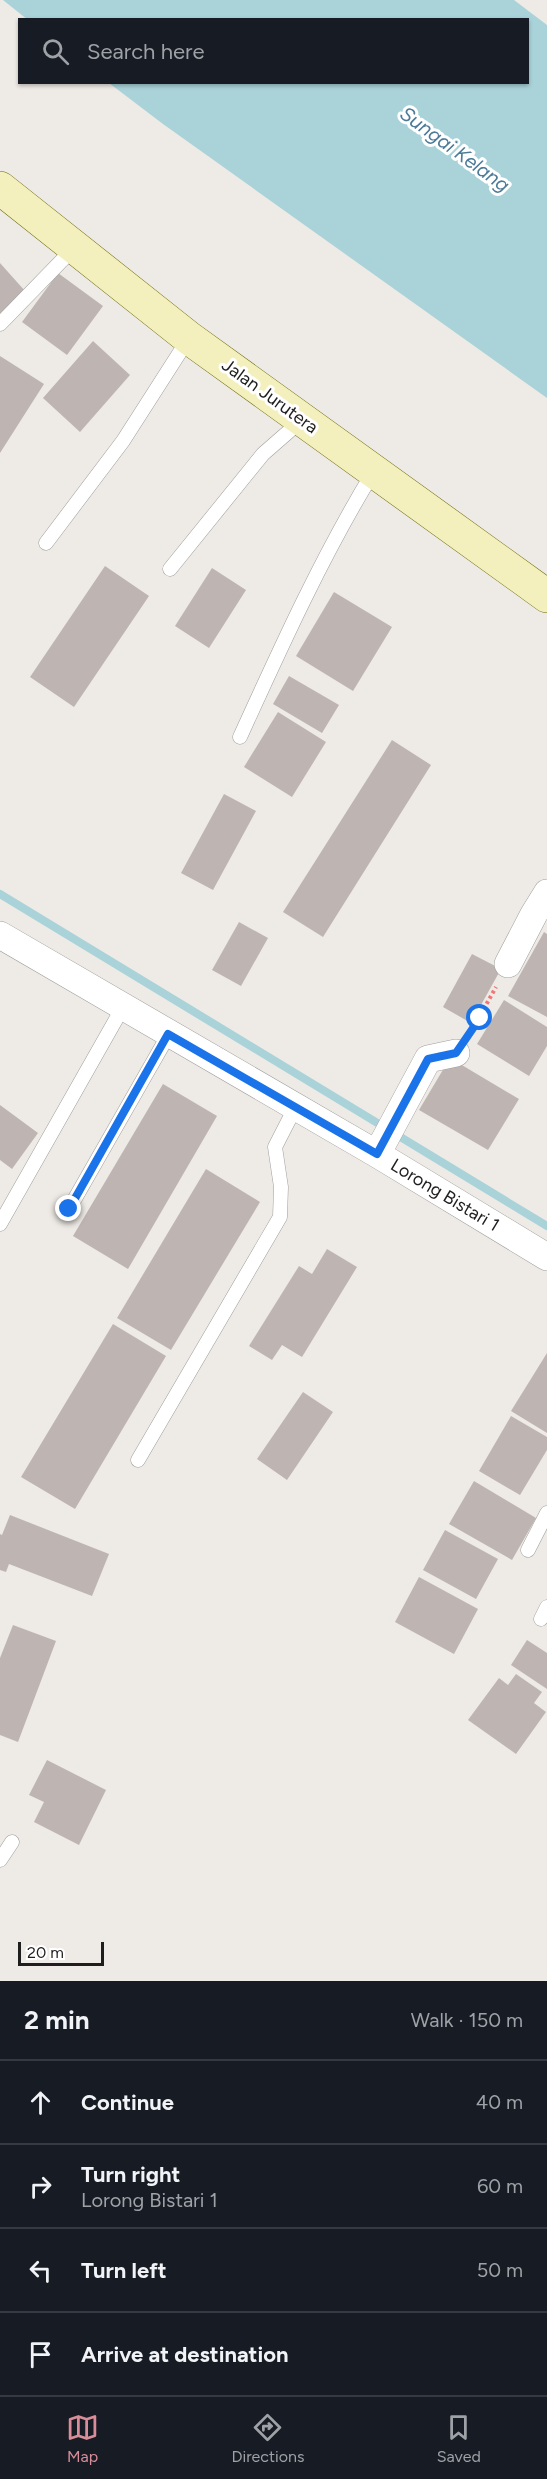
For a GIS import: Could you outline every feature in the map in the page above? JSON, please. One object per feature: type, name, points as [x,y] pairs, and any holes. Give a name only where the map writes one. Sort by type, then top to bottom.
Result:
[{"type":"street","name":"Jalan Jurutera","points":[[0,188],[189,338],[547,596]]},
{"type":"street","points":[[508,964],[547,893]]},
{"type":"street","name":"Lorong Bistari 1","points":[[0,935],[295,1108],[380,1146],[547,1257]]},
{"type":"street","points":[[380,1146],[428,1059],[456,1053]]},
{"type":"lane","points":[[0,324],[75,248]]},
{"type":"lane","points":[[46,543],[123,441],[189,338]]},
{"type":"lane","points":[[170,569],[263,454],[303,419]]},
{"type":"lane","points":[[240,737],[339,528],[374,471]]},
{"type":"lane","points":[[0,1224],[123,1007]]},
{"type":"lane","points":[[69,1209],[168,1034]]},
{"type":"lane","points":[[138,1460],[280,1217],[281,1187],[275,1147],[295,1108]]},
{"type":"lane","points":[[528,1550],[547,1513]]},
{"type":"lane","points":[[0,1860],[12,1842]]},
{"type":"path","points":[[456,1053],[480,1018],[508,964]]},
{"type":"water","name":"Sungai Kelang","points":[[3,0],[514,0],[547,25],[547,398],[110,84],[529,84],[529,18],[26,18]]},
{"type":"building","points":[[0,263],[25,291],[0,314]]},
{"type":"building","points":[[58,273],[103,306],[67,355],[22,322]]},
{"type":"building","points":[[93,341],[130,375],[80,432],[43,398]]},
{"type":"building","points":[[0,356],[44,384],[0,453]]},
{"type":"building","points":[[105,566],[149,596],[74,707],[30,677]]},
{"type":"building","points":[[212,568],[246,590],[209,648],[175,626]]},
{"type":"building","points":[[334,592],[392,627],[353,691],[296,656]]},
{"type":"building","points":[[289,676],[339,705],[322,733],[273,704]]},
{"type":"building","points":[[278,712],[326,742],[292,797],[244,767]]},
{"type":"building","points":[[392,740],[431,765],[323,937],[283,912]]},
{"type":"building","points":[[224,794],[256,811],[213,890],[181,873]]},
{"type":"building","points":[[239,922],[268,938],[241,986],[212,970]]},
{"type":"building","points":[[544,932],[547,934],[547,1017],[508,996]]},
{"type":"building","points":[[472,954],[501,969],[471,1023],[443,1007]]},
{"type":"building","points":[[504,1000],[547,1027],[547,1046],[529,1076],[477,1044]]},
{"type":"building","points":[[450,1058],[519,1099],[488,1150],[419,1110]]},
{"type":"building","points":[[163,1084],[217,1116],[128,1269],[73,1236]]},
{"type":"building","points":[[0,1105],[38,1133],[12,1169],[0,1160]]},
{"type":"building","points":[[206,1169],[260,1202],[171,1350],[117,1318]]},
{"type":"building","points":[[327,1249],[357,1267],[302,1357],[282,1345],[272,1360],[249,1346],[299,1266],[312,1274]]},
{"type":"building","points":[[113,1324],[166,1356],[75,1509],[21,1477]]},
{"type":"building","points":[[547,1353],[547,1433],[511,1411]]},
{"type":"building","points":[[303,1392],[333,1412],[287,1480],[257,1459]]},
{"type":"building","points":[[511,1416],[547,1437],[547,1450],[520,1495],[479,1471]]},
{"type":"building","points":[[474,1481],[536,1518],[512,1560],[449,1524]]},
{"type":"building","points":[[10,1515],[109,1554],[92,1596],[9,1564],[6,1572],[0,1570],[0,1534],[2,1535]]},
{"type":"building","points":[[445,1530],[498,1559],[476,1599],[423,1570]]},
{"type":"building","points":[[419,1577],[478,1609],[454,1654],[395,1622]]},
{"type":"building","points":[[13,1625],[56,1641],[18,1742],[0,1735],[0,1658]]},
{"type":"building","points":[[527,1640],[547,1653],[547,1689],[511,1665]]},
{"type":"building","points":[[516,1674],[542,1692],[534,1703],[546,1712],[516,1754],[468,1720],[499,1678],[508,1685]]},
{"type":"building","points":[[47,1760],[106,1790],[79,1845],[34,1822],[44,1802],[29,1795]]},
{"type":"waterway","points":[[0,894],[547,1226]]},
{"type":"route","points":[[69,1209],[168,1034],[377,1154],[428,1059],[456,1053],[480,1018]]}]
